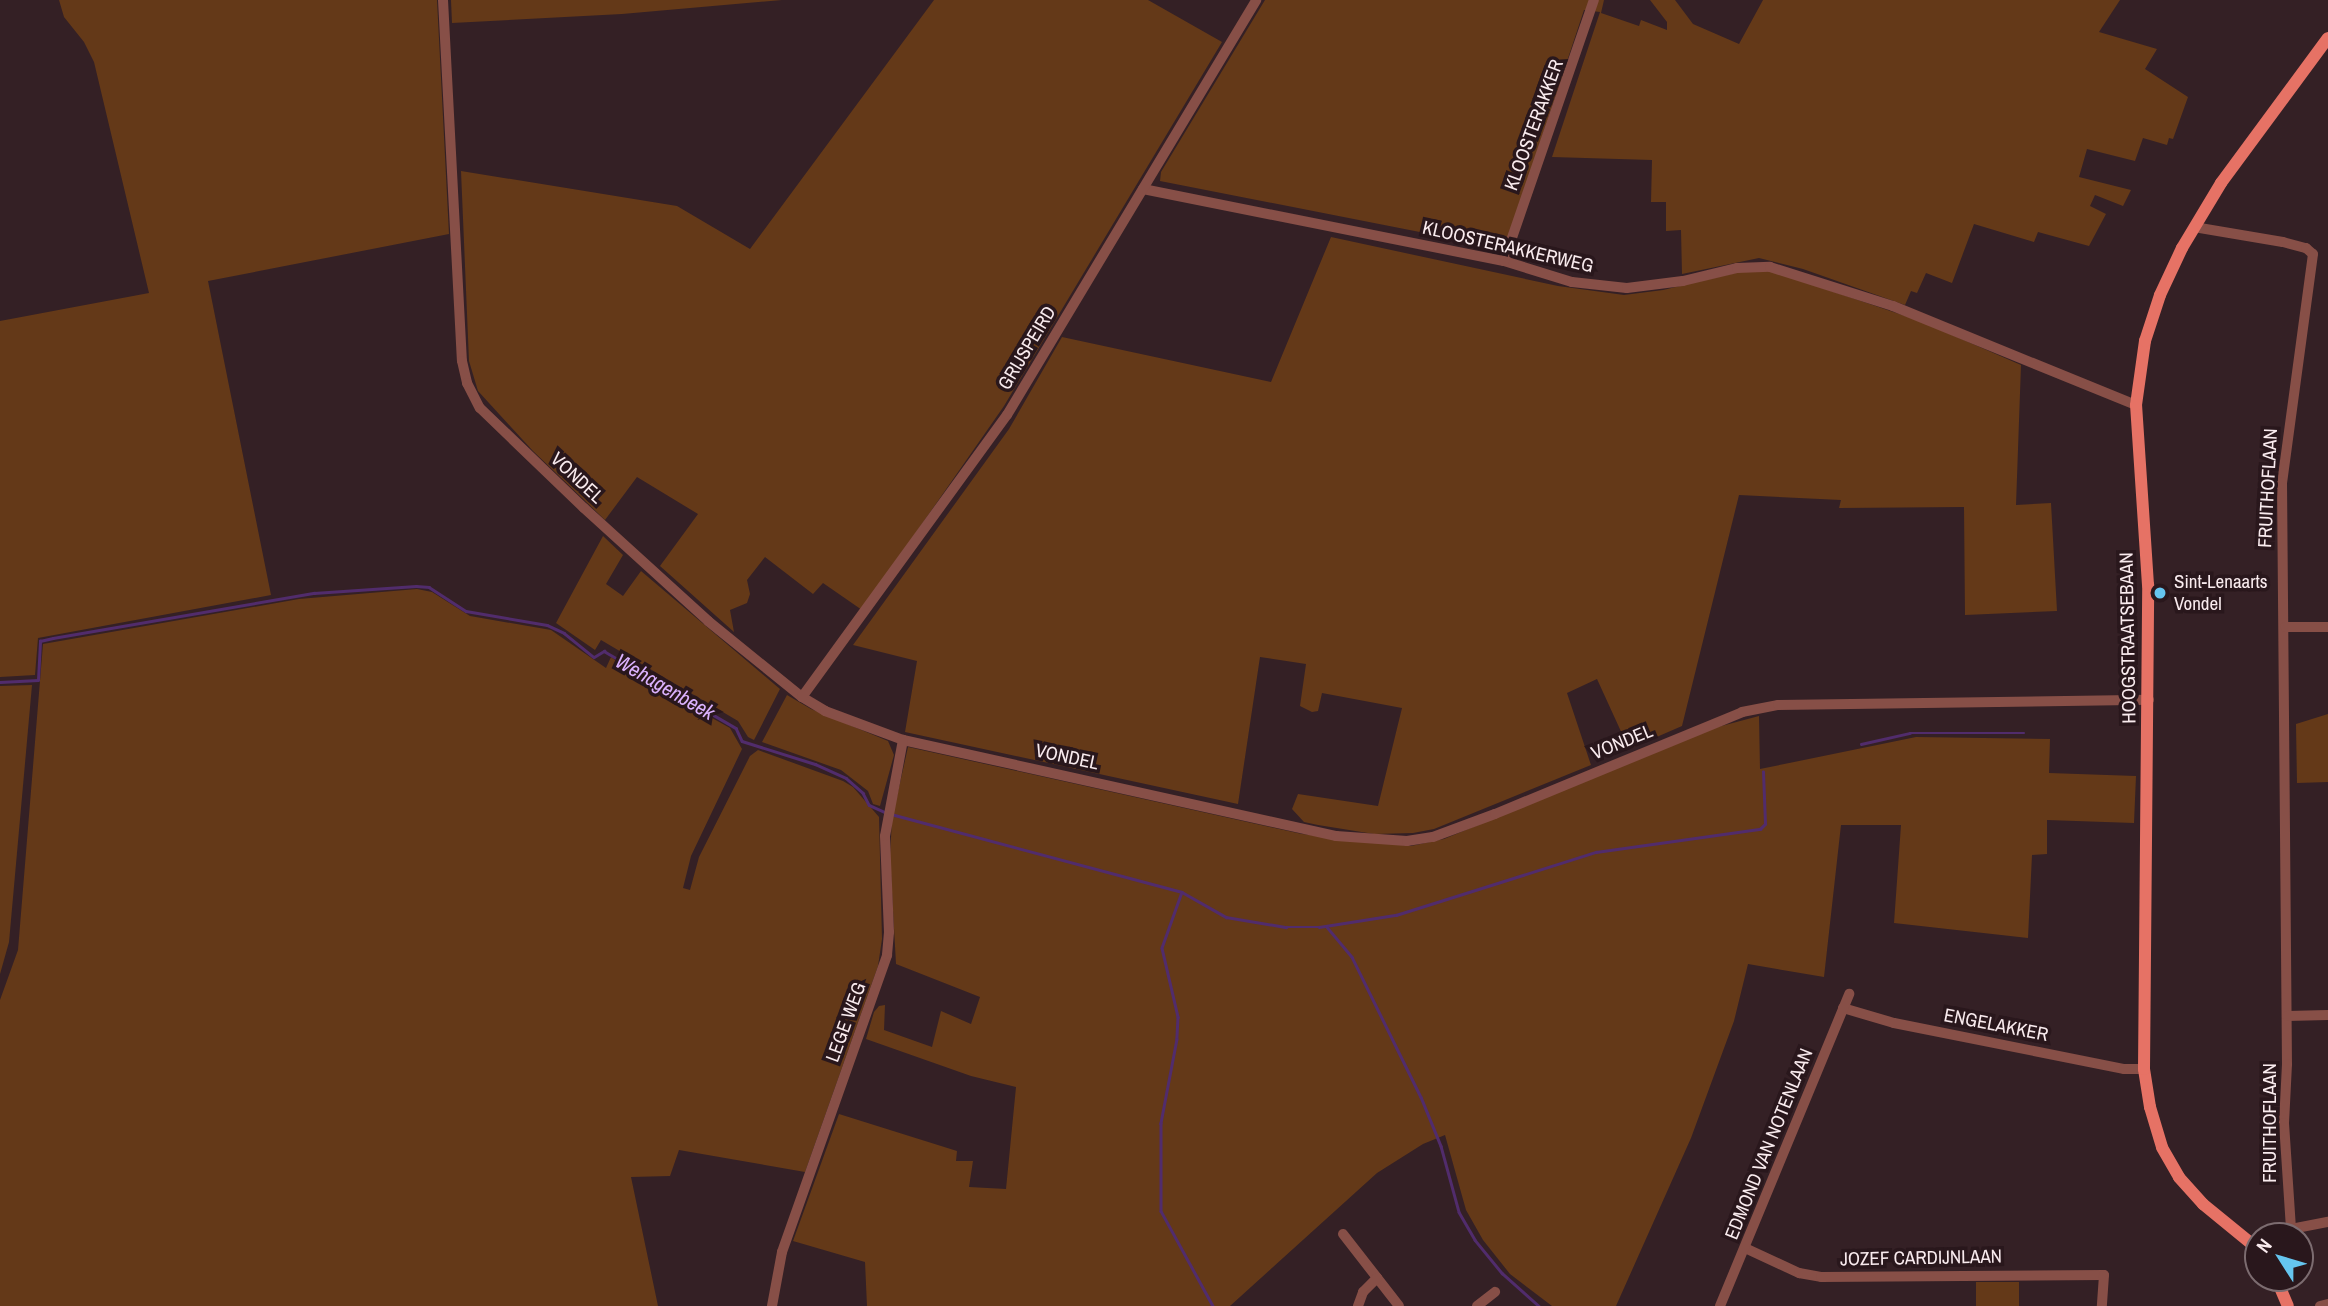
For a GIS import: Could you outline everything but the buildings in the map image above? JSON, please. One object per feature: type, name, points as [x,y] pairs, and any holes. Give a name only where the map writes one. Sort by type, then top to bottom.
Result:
[{"type":"main road","name":"HOOGSTRAATSEBAAN","points":[[2244,1238],[2203,1204],[2179,1177],[2158,1134],[2150,1107],[2144,1069],[2148,585],[2136,405],[2146,341],[2160,295],[2194,227],[2221,183],[2328,38]]},
{"type":"street","name":"VONDEL","points":[[443,0],[463,361],[471,391],[480,408],[497,427],[708,621],[802,697],[825,711],[903,740],[1336,836],[1407,841],[1433,837],[1495,814],[1754,709],[1778,705],[2149,700]]},
{"type":"street","name":"GRIJSPEIRD","points":[[802,697],[1007,415],[1256,0]]},
{"type":"street","name":"KLOOSTERAKKER","points":[[1504,261],[1594,0]]},
{"type":"street","name":"KLOOSTERAKKERWEG","points":[[1143,189],[1504,261],[1572,282],[1627,288],[1683,281],[1737,268],[1770,267],[1893,306],[2136,405]]},
{"type":"street","name":"FRUITHOFLAAN","points":[[2194,227],[2306,247],[2312,254],[2282,482],[2287,1016],[2285,1175],[2290,1222]]},
{"type":"street","points":[[2285,626],[2328,627]]},
{"type":"street","name":"LEGE WEG","points":[[772,1306],[782,1252],[887,955],[890,932],[885,836],[903,740]]},
{"type":"street","name":"EDMOND VAN NOTENLAAN","points":[[1720,1306],[1849,994]]},
{"type":"street","name":"ENGELAKKER","points":[[1843,1008],[1894,1023],[2124,1069],[2144,1069]]},
{"type":"street","points":[[2287,1016],[2328,1015]]},
{"type":"street","points":[[1343,1234],[1399,1306]]},
{"type":"street","name":"JOZEF CARDIJNLAAN","points":[[1745,1248],[1798,1273],[1821,1277],[2104,1275],[2102,1306]]},
{"type":"street","points":[[1358,1306],[1363,1292],[1377,1278]]},
{"type":"street","points":[[1477,1306],[1495,1292]]},
{"type":"street","points":[[2320,1306],[2328,1304]]},
{"type":"shaded area","points":[[59,0],[437,0],[449,234],[208,281],[271,595],[38,638],[35,675],[0,677],[0,321],[149,293],[94,62],[84,42],[64,17]]},
{"type":"shaded area","points":[[451,0],[782,0],[622,14],[452,23]]},
{"type":"shaded area","points":[[934,0],[1148,0],[1222,42],[1004,406],[862,610],[823,583],[813,594],[765,557],[747,580],[750,594],[747,603],[730,610],[734,632],[660,566],[698,514],[637,477],[605,520],[533,451],[478,391],[469,361],[461,171],[677,206],[750,249]]},
{"type":"shaded area","points":[[1265,0],[1604,0],[1601,13],[1639,26],[1641,20],[1667,30],[1667,22],[1650,0],[1675,0],[1693,24],[1739,44],[1763,0],[2120,0],[2099,32],[2157,49],[2145,69],[2188,97],[2173,139],[2169,138],[2167,145],[2143,138],[2135,161],[2087,149],[2079,177],[2131,190],[2123,206],[2095,195],[2090,206],[2106,214],[2089,246],[2038,232],[2034,242],[1974,224],[1952,283],[1926,273],[1917,293],[1911,291],[1905,305],[1803,269],[1759,258],[1682,274],[1681,230],[1666,231],[1666,202],[1651,202],[1652,160],[1552,157],[1600,12],[1584,10],[1507,242],[1501,248],[1160,181],[1161,172]]},
{"type":"shaded area","points":[[1331,237],[1558,286],[1624,295],[1663,290],[1748,270],[1772,271],[1920,321],[2021,365],[2016,505],[2051,503],[2057,611],[1965,615],[1964,507],[1839,508],[1841,500],[1739,495],[1682,726],[1629,749],[1597,679],[1567,693],[1591,765],[1434,829],[1413,833],[1374,834],[1318,825],[1304,822],[1292,809],[1298,794],[1378,806],[1402,708],[1322,693],[1318,711],[1312,712],[1300,706],[1306,664],[1260,657],[1238,804],[905,732],[917,661],[853,645],[1009,429],[1062,337],[1271,382]]},
{"type":"shaded area","points":[[603,536],[623,555],[606,584],[623,596],[641,571],[780,689],[754,740],[748,737],[738,721],[601,640],[595,650],[556,623]]},
{"type":"shaded area","points":[[417,589],[432,592],[470,616],[551,630],[606,668],[611,657],[635,675],[730,728],[742,749],[691,856],[683,888],[690,890],[699,857],[750,756],[758,750],[843,781],[853,787],[879,817],[882,939],[878,966],[805,1172],[679,1150],[670,1176],[631,1177],[658,1306],[0,1306],[0,1000],[18,950],[43,644],[299,599]]},
{"type":"shaded area","points":[[32,685],[9,942],[0,974],[0,686]]},
{"type":"shaded area","points":[[787,695],[811,709],[888,741],[894,755],[880,806],[873,804],[868,791],[841,770],[762,742]]},
{"type":"shaded area","points":[[2328,714],[2328,782],[2297,783],[2296,724]]},
{"type":"shaded area","points":[[1759,716],[1760,769],[1916,737],[2050,739],[2049,773],[2136,776],[2134,823],[2047,820],[2047,854],[2032,855],[2028,938],[1894,923],[1901,825],[1841,825],[1824,977],[1748,964],[1734,1021],[1691,1138],[1616,1306],[1552,1306],[1510,1274],[1483,1240],[1466,1210],[1445,1135],[1423,1144],[1377,1173],[1230,1306],[867,1306],[865,1262],[793,1241],[839,1114],[957,1151],[956,1161],[973,1161],[969,1187],[1006,1189],[1016,1087],[971,1076],[866,1039],[874,1012],[879,1006],[885,1005],[884,1030],[932,1047],[941,1011],[971,1024],[980,997],[896,964],[890,856],[892,819],[908,747],[1302,834],[1411,846],[1444,839],[1714,728]]},
{"type":"shaded area","points":[[1976,1282],[2019,1282],[2019,1306],[1976,1306]]},
{"type":"waterway","name":"Wehagenbeek","points":[[0,682],[38,680],[40,641],[53,638],[314,593],[429,587],[466,611],[547,625],[564,633],[594,657],[604,651],[736,728],[742,741],[815,764],[846,778],[863,793],[869,805],[885,812]]},
{"type":"waterway","points":[[1861,744],[1910,733],[2024,733]]},
{"type":"waterway","points":[[891,814],[1182,892],[1226,917],[1286,927],[1319,927],[1396,915],[1596,852],[1760,829],[1765,824],[1763,772]]},
{"type":"waterway","points":[[1182,892],[1162,948],[1178,1017],[1177,1039],[1161,1123],[1161,1211],[1213,1306]]},
{"type":"waterway","points":[[1327,927],[1352,957],[1421,1097],[1441,1146],[1459,1212],[1475,1240],[1502,1273],[1539,1306]]},
{"type":"place","name":"Sint-Lenaarts Vondel","points":[[2160,593]]}]
